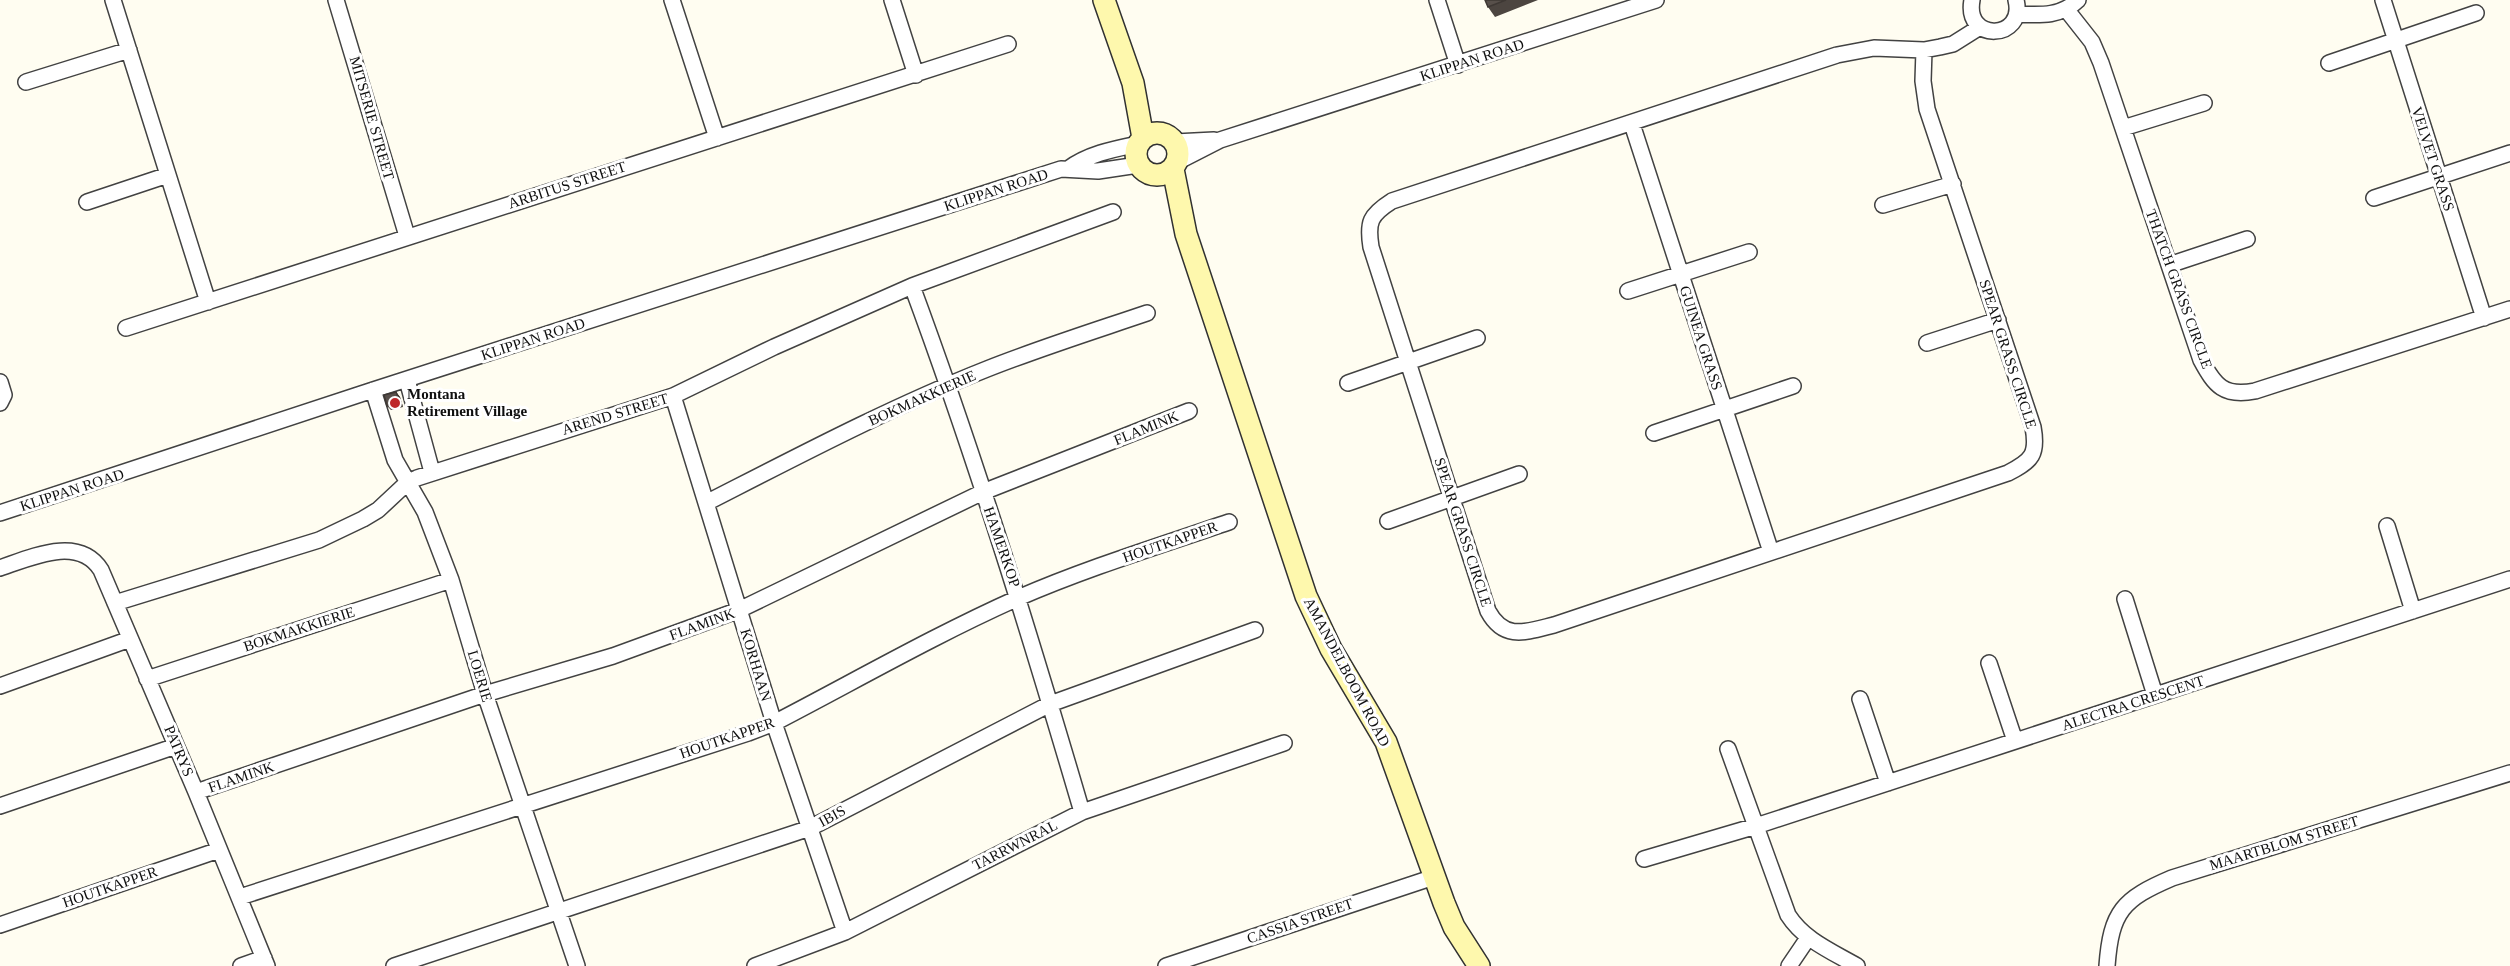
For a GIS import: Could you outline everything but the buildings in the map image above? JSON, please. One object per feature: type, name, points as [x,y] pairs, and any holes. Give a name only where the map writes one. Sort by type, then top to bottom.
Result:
[{"type":"street","points":[[113,0],[208,302]]},
{"type":"street","name":"MITSERIE STREET","points":[[336,0],[407,236]]},
{"type":"street","points":[[672,0],[717,138]]},
{"type":"street","points":[[892,0],[916,75]]},
{"type":"street","name":"AMANDELBOOM ROAD","points":[[1104,0],[1186,234],[1306,596],[1331,649],[1386,742],[1454,927],[1479,966]]},
{"type":"street","points":[[1437,0],[1458,64]]},
{"type":"street","name":"KLIPPAN ROAD","points":[[0,513],[373,390],[1061,169],[1098,171],[1157,153],[1220,140],[1656,0]]},
{"type":"street","points":[[1972,0],[1972,15],[1980,27],[1987,31],[2002,30],[2014,21],[2016,7]]},
{"type":"street","name":"VELVET GRASS","points":[[2383,0],[2484,318]]},
{"type":"street","name":"THATCH GRASS CIRCLE","points":[[2016,7],[2046,15],[2072,5],[2092,42],[2201,360],[2218,386],[2239,394],[2286,383],[2510,309]]},
{"type":"street","points":[[2329,63],[2476,13]]},
{"type":"street","name":"SPEAR GRASS CIRCLE","points":[[1924,50],[1924,93],[2033,427],[2034,451],[2030,460],[2008,473],[1554,625],[1518,632],[1498,626],[1488,610],[1371,247],[1370,222],[1375,213],[1392,201],[1837,55],[1874,48],[1924,50],[1953,44],[1980,27]]},
{"type":"street","name":"ARBITUS STREET","points":[[126,328],[1008,44]]},
{"type":"street","points":[[26,82],[129,50]]},
{"type":"street","points":[[2123,128],[2204,102]]},
{"type":"street","name":"GUINEA GRASS","points":[[1632,124],[1771,552]]},
{"type":"street","points":[[2374,198],[2510,153]]},
{"type":"street","points":[[87,202],[168,175]]},
{"type":"street","points":[[1883,205],[1953,184]]},
{"type":"street","name":"AREND STREET","points":[[115,603],[319,540],[378,510],[408,482],[432,472],[673,396],[774,347],[912,286],[1113,212]]},
{"type":"street","points":[[2169,265],[2247,239]]},
{"type":"street","points":[[1628,291],[1749,252]]},
{"type":"street","name":"HAMERKOP","points":[[912,286],[949,385],[1019,598],[1082,812]]},
{"type":"street","name":"BOKMAKKIERIE","points":[[706,504],[826,442],[949,385],[1016,358],[1147,313]]},
{"type":"street","points":[[1927,343],[1998,320]]},
{"type":"street","points":[[1348,383],[1477,338]]},
{"type":"street","points":[[407,380],[432,472]]},
{"type":"street","points":[[0,382],[4,395],[0,403]]},
{"type":"street","points":[[1654,433],[1793,386]]},
{"type":"street","name":"LOERIE","points":[[373,390],[395,460],[425,512],[451,580],[486,694],[577,966]]},
{"type":"street","name":"KORHAAN","points":[[673,396],[774,723],[845,932]]},
{"type":"street","name":"FLAMINK","points":[[196,792],[486,694],[613,656],[739,610],[983,492],[1190,411]]},
{"type":"street","points":[[1388,521],[1519,474]]},
{"type":"street","name":"HOUTKAPPER","points":[[240,897],[774,723],[961,625],[1019,598],[1060,580],[1229,522]]},
{"type":"street","points":[[2387,526],[2413,610]]},
{"type":"street","name":"PATRYS","points":[[0,568],[56,551],[74,550],[87,554],[101,570],[266,962]]},
{"type":"street","name":"ALECTRA CRESCENT","points":[[1644,859],[1756,826],[2510,579]]},
{"type":"street","name":"BOKMAKKIERIE","points":[[147,679],[451,580]]},
{"type":"street","points":[[2125,599],[2155,695]]},
{"type":"street","name":"IBIS","points":[[394,966],[745,852],[810,828],[1050,704],[1255,630]]},
{"type":"street","points":[[0,686],[130,639]]},
{"type":"street","points":[[1989,663],[2015,741]]},
{"type":"street","points":[[1860,699],[1888,783]]},
{"type":"street","name":"TARRWNRAL","points":[[755,966],[845,932],[1082,812],[1284,743]]},
{"type":"street","points":[[0,806],[176,746]]},
{"type":"street","points":[[1728,749],[1788,915],[1796,927],[1808,938],[1857,966]]},
{"type":"street","name":"MAARTBLOM STREET","points":[[2107,966],[2108,943],[2114,923],[2126,903],[2146,890],[2172,878],[2510,773]]},
{"type":"street","name":"HOUTKAPPER","points":[[0,925],[219,850]]},
{"type":"street","name":"CASSIA STREET","points":[[1166,966],[1213,959],[1434,877]]},
{"type":"street","points":[[1789,966],[1808,938]]},
{"type":"street","points":[[241,966],[266,962]]},
{"type":"place","name":"Montana Retirement Village","points":[[395,403]]}]
